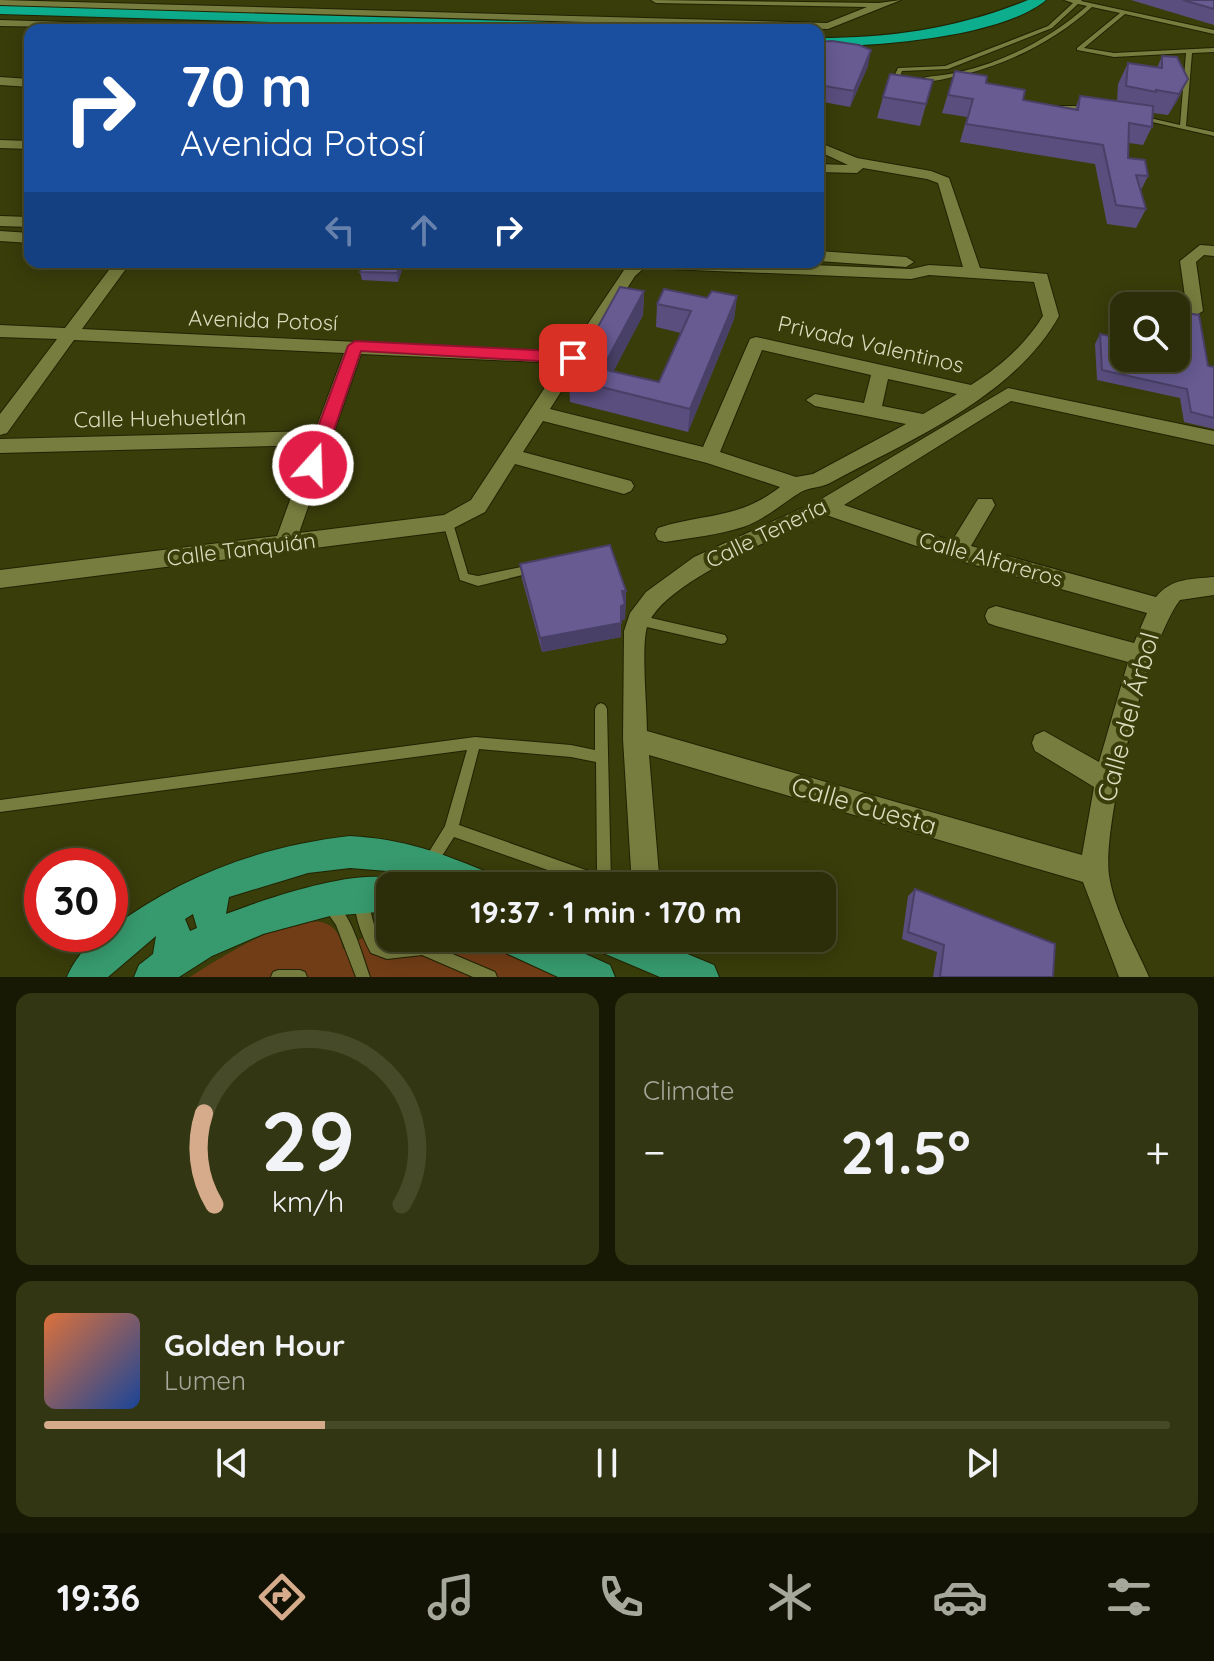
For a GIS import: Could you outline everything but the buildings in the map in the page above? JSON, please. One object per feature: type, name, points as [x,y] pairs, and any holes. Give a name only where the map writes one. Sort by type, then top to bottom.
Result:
[{"type":"highway","points":[[824,34],[860,36],[928,30],[1004,0]]},
{"type":"highway","points":[[967,26],[1014,0]]},
{"type":"highway","points":[[824,42],[914,40],[967,26],[1039,0]]},
{"type":"highway","points":[[0,10],[333,19],[409,24]]},
{"type":"highway","points":[[0,16],[333,19]]},
{"type":"main road","points":[[84,977],[154,917],[214,884],[314,855],[386,853],[421,872]]},
{"type":"main road","points":[[214,884],[209,917],[220,936]]},
{"type":"main road","points":[[160,969],[220,936],[274,913],[325,900],[375,894]]},
{"type":"main road","points":[[154,917],[167,923],[174,932],[160,969]]},
{"type":"main road","points":[[542,952],[598,977]]},
{"type":"main road","points":[[652,957],[702,977]]},
{"type":"street","points":[[333,19],[362,0]]},
{"type":"street","points":[[656,0],[875,4],[896,0]]},
{"type":"street","points":[[0,2],[333,19],[687,24]]},
{"type":"street","points":[[824,26],[875,4]]},
{"type":"street","points":[[0,23],[24,27]]},
{"type":"street","points":[[3,34],[24,29]]},
{"type":"street","points":[[0,81],[24,83]]},
{"type":"street","points":[[0,90],[24,92]]},
{"type":"street","points":[[0,144],[24,145]]},
{"type":"street","points":[[824,149],[854,162],[931,175],[944,181],[973,273]]},
{"type":"street","points":[[824,168],[885,169]]},
{"type":"street","points":[[0,221],[24,222]]},
{"type":"street","points":[[0,236],[24,238]]},
{"type":"street","points":[[1195,311],[1188,261],[1200,250],[1214,251]]},
{"type":"street","points":[[665,534],[736,523],[769,509],[796,485],[818,480],[975,392],[1037,342],[1051,316],[1041,278],[929,270],[911,274],[824,261]]},
{"type":"street","points":[[0,428],[118,268]]},
{"type":"street","points":[[624,486],[512,456],[625,268]]},
{"type":"street","name":"Avenida Potosí","points":[[0,331],[573,358]]},
{"type":"street","name":"Privada Valentinos","points":[[709,456],[756,343],[975,392]]},
{"type":"street","points":[[285,543],[355,346]]},
{"type":"street","points":[[872,410],[881,370]]},
{"type":"street","name":"Calle Tenería","points":[[638,620],[654,599],[702,563],[825,507],[1008,394],[1214,438]]},
{"type":"street","points":[[815,400],[923,421]]},
{"type":"street","points":[[538,413],[709,456],[796,485]]},
{"type":"street","name":"Calle Huehuetlán","points":[[0,446],[322,438]]},
{"type":"street","name":"Calle Tanquián","points":[[0,579],[448,523],[478,506],[512,456]]},
{"type":"street","points":[[957,551],[985,505]]},
{"type":"street","name":"Calle Alfareros","points":[[825,507],[957,551],[1160,607]]},
{"type":"street","name":"Calle del Árbol","points":[[1134,977],[1094,872],[1106,780],[1141,655],[1160,607],[1172,593],[1214,586]]},
{"type":"street","points":[[996,616],[1141,655]]},
{"type":"street","points":[[638,620],[635,631],[635,739],[645,872]]},
{"type":"street","name":"Calle Cuesta","points":[[635,739],[1094,872]]},
{"type":"street","points":[[1044,743],[1106,780]]},
{"type":"lane","points":[[1067,0],[1214,32]]},
{"type":"lane","points":[[1078,1],[1053,25],[946,68],[900,69],[895,81],[952,77],[1064,29],[1090,6]]},
{"type":"lane","points":[[1124,12],[1079,49],[1114,55],[1214,50]]},
{"type":"lane","points":[[1053,25],[1064,29]]},
{"type":"lane","points":[[1183,127],[1189,52]]},
{"type":"lane","points":[[946,68],[952,77],[966,82]]},
{"type":"lane","points":[[1047,109],[1074,107],[1101,111]]},
{"type":"lane","points":[[1137,117],[1214,134]]},
{"type":"lane","points":[[448,523],[464,577],[478,581],[553,564]]},
{"type":"lane","points":[[638,620],[721,639]]},
{"type":"lane","points":[[451,829],[604,883],[601,709]]},
{"type":"lane","points":[[0,806],[475,743],[571,751],[603,758]]},
{"type":"lane","points":[[429,872],[451,829],[475,743]]},
{"type":"lane","points":[[375,894],[368,932],[376,948],[387,952],[422,948],[490,977]]},
{"type":"lane","points":[[325,900],[341,920],[363,977]]},
{"type":"lane","points":[[278,977],[300,977]]},
{"type":"shaded area","points":[[313,921],[331,926],[340,938],[343,949],[376,930],[376,952],[519,952],[577,977],[190,977],[257,938],[296,924]]},
{"type":"route","points":[[313,465],[355,346],[573,358]]}]
